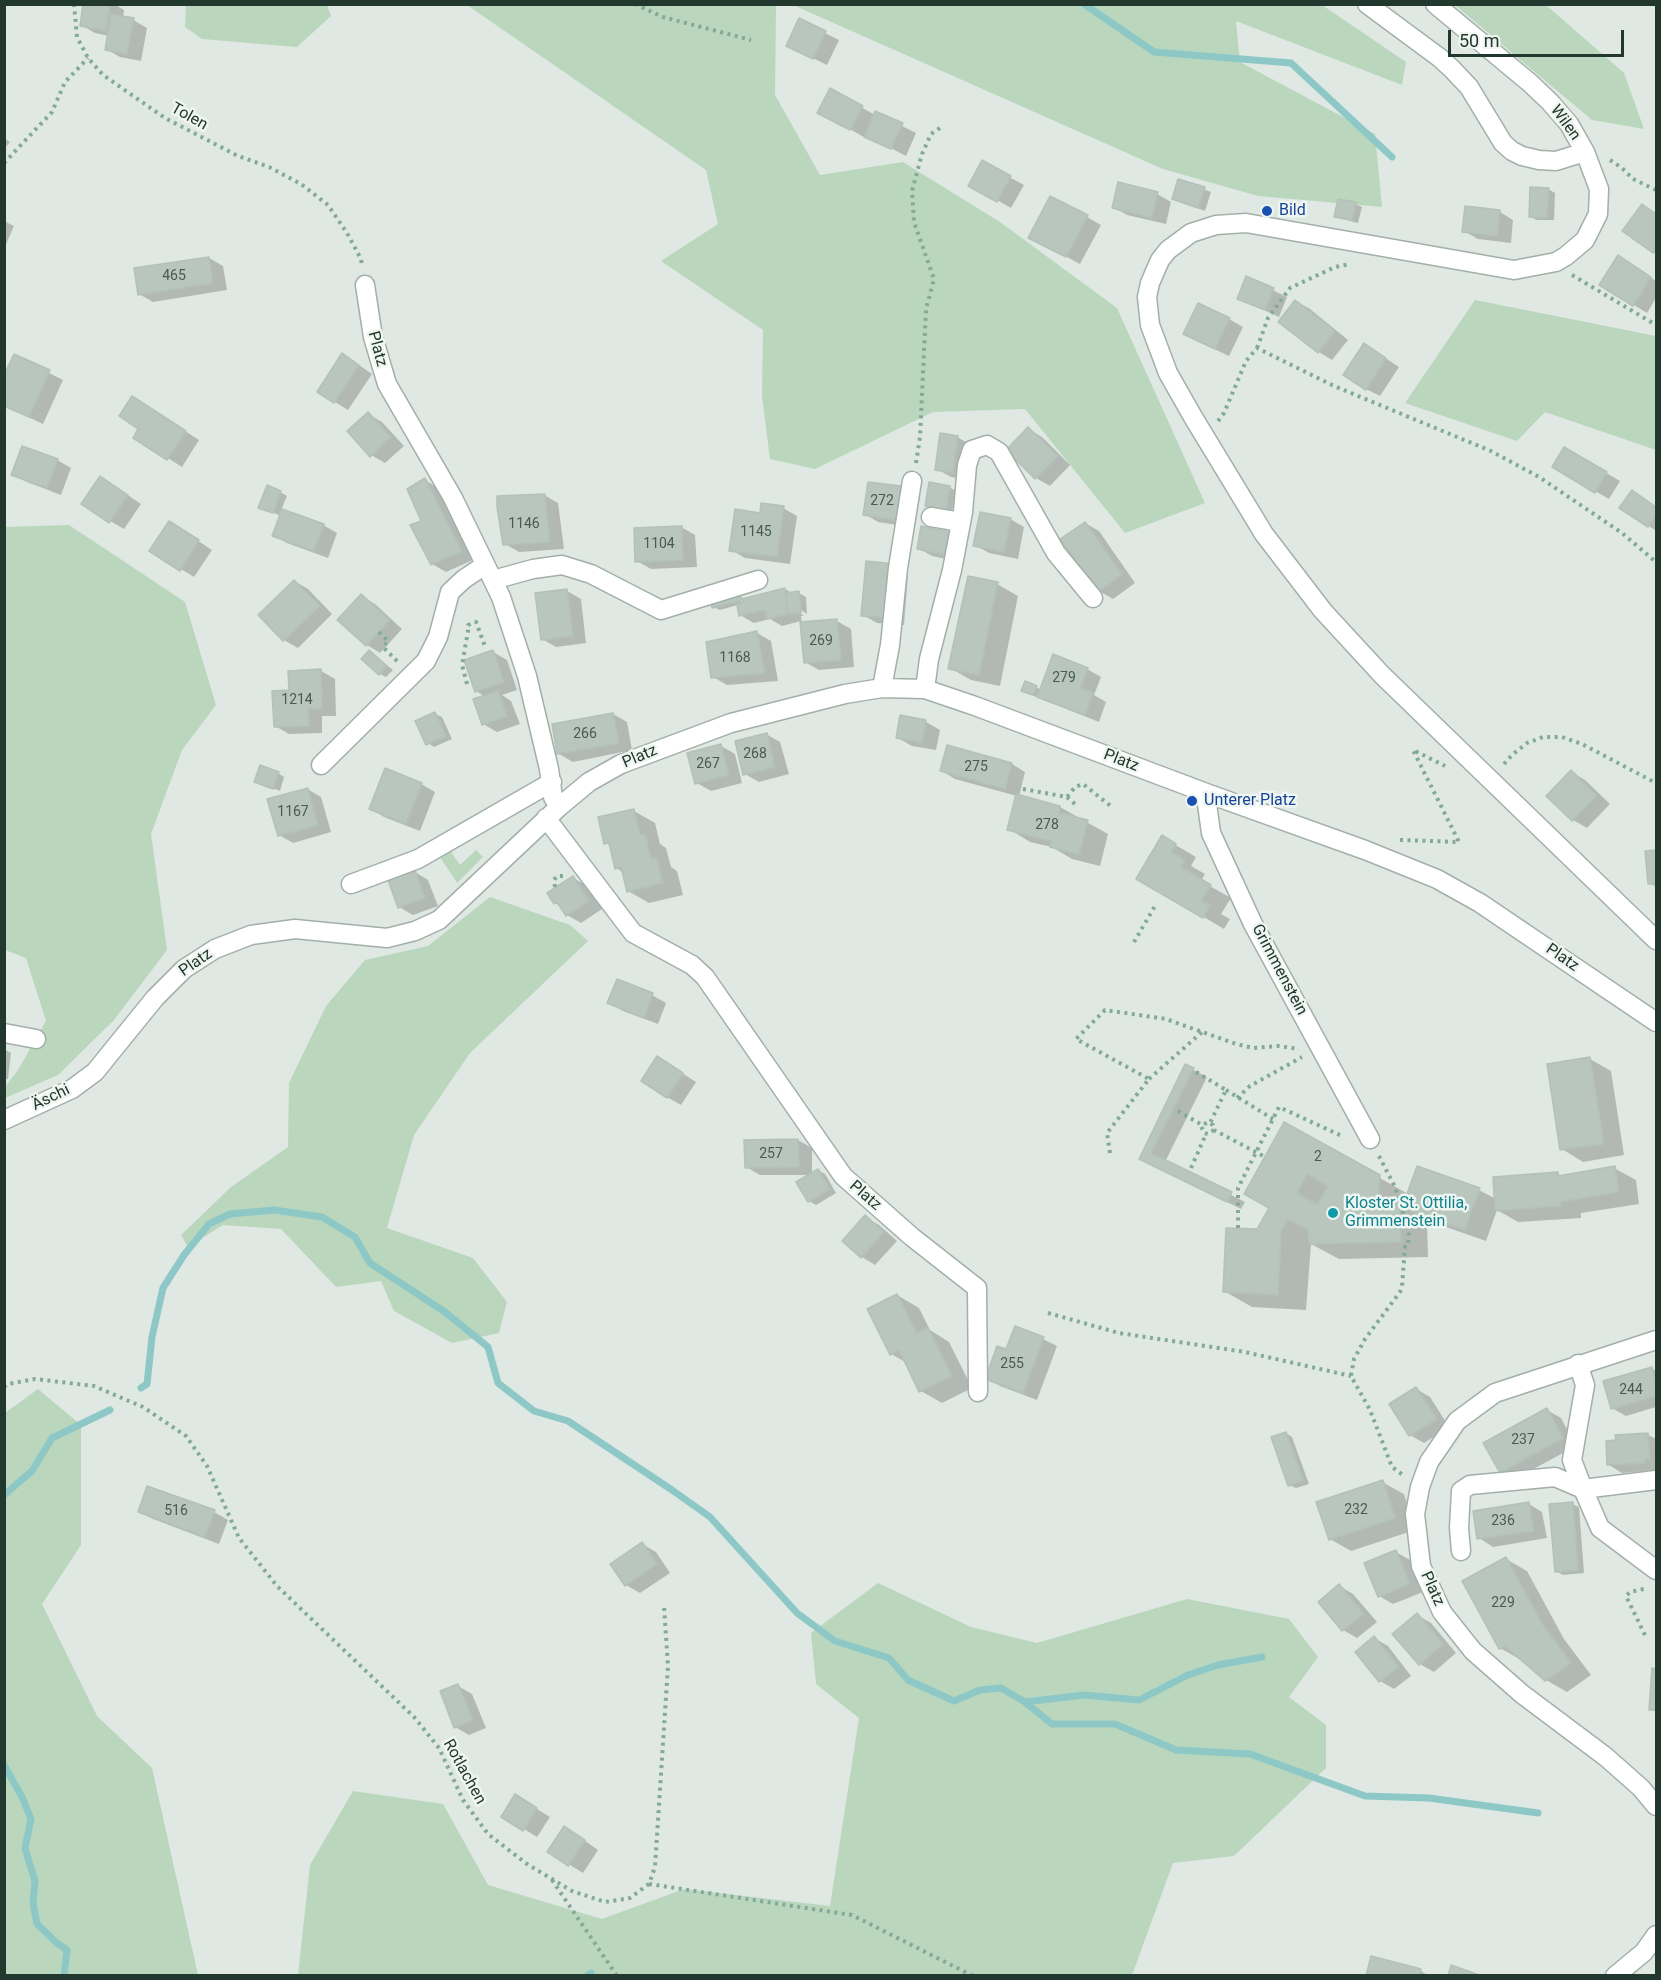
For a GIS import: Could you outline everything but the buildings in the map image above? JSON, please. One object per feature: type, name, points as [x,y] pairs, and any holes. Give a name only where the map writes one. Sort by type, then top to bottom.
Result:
[{"type":"street","name":"Wilen","points":[[1367,4],[1452,69],[1469,87],[1503,143],[1512,151],[1539,160],[1556,161],[1585,152],[1569,124],[1530,82],[1435,4]]},
{"type":"street","points":[[1585,152],[1599,189],[1598,214],[1585,240],[1556,262],[1514,270],[1246,223],[1216,225],[1191,232],[1168,250],[1157,265],[1150,283],[1147,297],[1148,311],[1157,346],[1168,373],[1264,534],[1323,611],[1382,675],[1656,940]]},
{"type":"street","name":"Platz","points":[[365,285],[373,337],[387,384],[453,498],[501,597],[527,676],[552,782],[553,812],[633,933],[692,965],[705,977],[843,1176],[977,1288],[978,1392]]},
{"type":"street","points":[[925,689],[929,659],[952,570],[961,522],[967,465],[972,450],[987,445],[999,452],[1056,553],[1093,598]]},
{"type":"street","points":[[882,688],[912,481]]},
{"type":"street","points":[[931,517],[961,522]]},
{"type":"street","points":[[321,765],[426,661],[438,637],[450,592],[464,579],[489,572],[562,565],[591,574],[661,610],[758,580]]},
{"type":"street","name":"Platz","points":[[95,1072],[155,998],[184,969],[215,949],[251,935],[295,929],[387,938],[414,931],[439,920],[553,812],[589,782],[621,764],[731,723],[844,694],[882,688],[925,689],[975,706],[1365,850],[1437,879],[1480,903],[1656,1022]]},
{"type":"street","points":[[351,884],[418,859],[552,782]]},
{"type":"street","name":"Grimmenstein","points":[[1209,794],[1207,804],[1211,833],[1253,924],[1370,1139]]},
{"type":"street","points":[[4,1033],[36,1039]]},
{"type":"street","name":"Äschi","points":[[4,1120],[72,1089],[95,1072]]},
{"type":"street","name":"Platz","points":[[1656,1340],[1495,1393],[1457,1421],[1429,1462],[1420,1486],[1415,1514],[1421,1566],[1442,1612],[1473,1651],[1522,1694],[1606,1757],[1641,1788],[1656,1806]]},
{"type":"street","points":[[1578,1364],[1585,1385],[1572,1460],[1600,1528],[1656,1570]]},
{"type":"street","points":[[1461,1551],[1459,1528],[1461,1491],[1470,1485],[1555,1477],[1583,1489],[1656,1480]]},
{"type":"street","points":[[1615,1976],[1644,1952],[1656,1935]]},
{"type":"path","points":[[4,163],[52,112],[65,82],[88,58],[77,37],[74,4]]},
{"type":"path","points":[[635,4],[663,16],[751,40]]},
{"type":"path","name":"Tolen","points":[[88,58],[104,75],[165,118],[238,156],[301,184],[328,205],[361,259],[365,285]]},
{"type":"path","points":[[912,481],[920,437],[926,309],[934,279],[914,222],[912,191],[922,154],[931,134],[940,128]]},
{"type":"path","points":[[1595,175],[1609,160],[1633,179],[1656,190]]},
{"type":"path","points":[[1206,438],[1224,413],[1246,362],[1257,348],[1268,318],[1290,288],[1335,267],[1356,262]]},
{"type":"path","points":[[1556,262],[1577,280],[1656,325]]},
{"type":"path","points":[[1257,348],[1334,386],[1491,451],[1539,477],[1622,532],[1656,562]]},
{"type":"path","points":[[467,684],[462,665],[468,625],[476,622],[486,649]]},
{"type":"path","points":[[379,632],[388,641],[383,648],[396,660]]},
{"type":"path","points":[[1491,782],[1512,755],[1527,743],[1543,737],[1562,737],[1582,744],[1656,783]]},
{"type":"path","points":[[1394,840],[1459,842],[1413,750],[1448,768]]},
{"type":"path","points":[[1067,797],[1075,787],[1083,784],[1112,807]]},
{"type":"path","points":[[1023,789],[1067,797],[1076,805]]},
{"type":"path","points":[[1134,942],[1155,906]]},
{"type":"path","points":[[1149,1079],[1076,1039],[1105,1010],[1166,1018],[1253,1048],[1278,1046],[1306,1052],[1250,1086],[1237,1098]]},
{"type":"path","points":[[1110,1153],[1107,1133],[1149,1079],[1202,1032]]},
{"type":"path","points":[[1196,1072],[1273,1119]]},
{"type":"path","points":[[1210,1123],[1227,1090]]},
{"type":"path","points":[[1238,1228],[1238,1188],[1279,1107],[1347,1138],[1342,1127]]},
{"type":"path","points":[[1178,1111],[1202,1125],[1206,1134]]},
{"type":"path","points":[[1202,1125],[1210,1123]]},
{"type":"path","points":[[1210,1123],[1214,1130],[1265,1157]]},
{"type":"path","points":[[1206,1134],[1214,1130]]},
{"type":"path","points":[[1191,1168],[1206,1134]]},
{"type":"path","points":[[1370,1139],[1395,1187],[1408,1232],[1408,1246],[1404,1247],[1400,1292],[1365,1339],[1354,1359],[1350,1376],[1370,1410],[1392,1467],[1406,1477]]},
{"type":"path","points":[[1048,1313],[1119,1333],[1245,1352],[1350,1376]]},
{"type":"path","name":"Rotlachen","points":[[4,1387],[8,1384],[35,1379],[94,1386],[143,1407],[186,1436],[207,1466],[239,1538],[277,1586],[414,1716],[439,1748],[464,1800],[488,1834],[527,1864],[572,1891],[605,1902],[630,1898],[649,1884]]},
{"type":"path","points":[[1645,1635],[1626,1596],[1630,1592],[1656,1588]]},
{"type":"path","points":[[664,1606],[668,1666],[655,1867],[649,1884],[852,1915],[973,1976]]},
{"type":"path","points":[[549,1877],[617,1976]]},
{"type":"green space","points":[[186,5],[327,5],[331,16],[297,47],[202,39],[185,27]]},
{"type":"green space","points":[[467,5],[776,5],[775,95],[820,175],[903,162],[1000,222],[1117,308],[1205,503],[1125,533],[1025,409],[933,412],[815,469],[770,459],[762,396],[763,330],[661,261],[718,224],[706,170]]},
{"type":"green space","points":[[793,5],[1322,5],[1406,62],[1402,85],[1236,21],[1240,62],[1375,134],[1382,207],[1258,196],[1163,169]]},
{"type":"green space","points":[[1455,5],[1546,5],[1624,73],[1644,129],[1592,120]]},
{"type":"green space","points":[[1475,300],[1656,336],[1656,450],[1545,412],[1517,441],[1405,403]]},
{"type":"green space","points":[[69,525],[185,602],[216,705],[182,750],[151,834],[167,950],[114,1020],[58,1075],[5,1098],[5,1087],[18,1070],[46,1021],[26,958],[5,950],[4,527]]},
{"type":"green space","points":[[449,849],[460,865],[476,850],[483,857],[457,883],[438,854]]},
{"type":"green space","points":[[490,897],[570,925],[588,941],[470,1053],[414,1135],[387,1228],[473,1258],[507,1302],[499,1333],[452,1343],[394,1311],[381,1281],[336,1287],[281,1229],[223,1225],[188,1247],[181,1235],[231,1187],[288,1147],[289,1083],[326,1006],[365,960],[428,946]]},
{"type":"green space","points":[[38,1389],[81,1425],[81,1545],[42,1604],[97,1716],[152,1768],[198,1975],[5,1975],[5,1413]]},
{"type":"green space","points":[[878,1583],[971,1627],[1037,1643],[1187,1599],[1289,1619],[1318,1657],[1289,1697],[1326,1725],[1326,1768],[1234,1856],[1173,1863],[1132,1975],[298,1975],[310,1865],[353,1791],[443,1804],[488,1885],[602,1919],[684,1889],[830,1906],[859,1718],[816,1684],[811,1633]]},
{"type":"waterway","points":[[1084,4],[1154,52],[1291,63],[1392,157]]},
{"type":"waterway","points":[[141,1388],[147,1384],[152,1337],[163,1288],[184,1255],[209,1224],[230,1214],[274,1210],[322,1217],[355,1237],[370,1263],[445,1312],[488,1347],[498,1383],[534,1411],[568,1421],[710,1517],[797,1613],[835,1641],[889,1658],[908,1680],[954,1701],[980,1690],[1001,1688],[1025,1702],[1084,1695],[1139,1700],[1188,1675],[1218,1665],[1262,1657]]},
{"type":"waterway","points":[[4,1495],[32,1471],[52,1438],[110,1410]]},
{"type":"waterway","points":[[1025,1702],[1052,1724],[1115,1724],[1176,1750],[1250,1754],[1365,1796],[1429,1798],[1538,1813]]},
{"type":"waterway","points":[[4,1765],[31,1819],[25,1848],[35,1881],[33,1903],[37,1924],[67,1950],[64,1976]]},
{"type":"waterway","points":[[587,1976],[591,1973]]},
{"type":"place","name":"Bild","points":[[1267,211]]},
{"type":"place","name":"Unterer Platz","points":[[1192,801]]},
{"type":"place","name":"Kloster St. Ottilia, Grimmenstein","points":[[1333,1213]]}]
